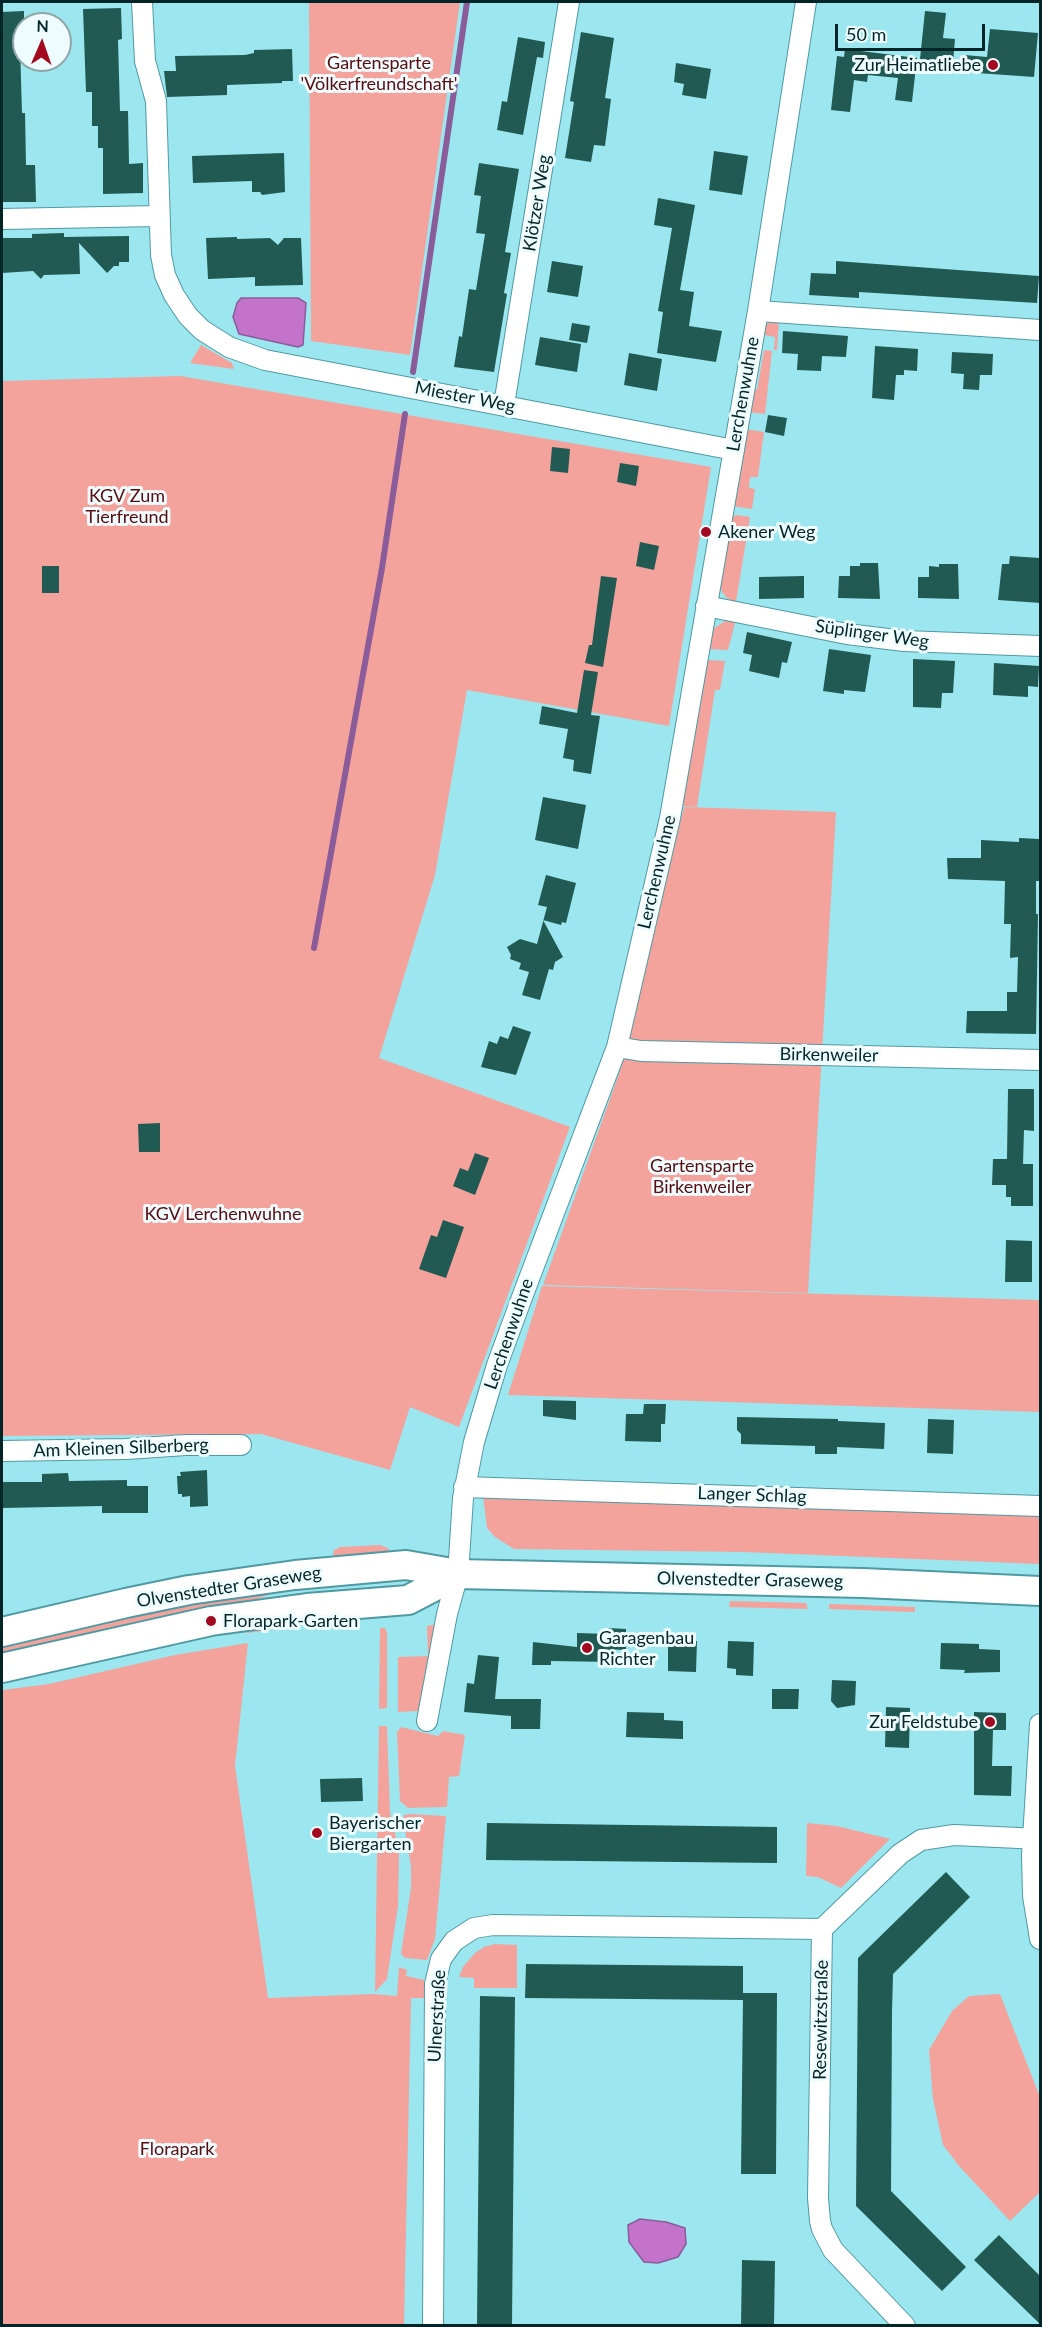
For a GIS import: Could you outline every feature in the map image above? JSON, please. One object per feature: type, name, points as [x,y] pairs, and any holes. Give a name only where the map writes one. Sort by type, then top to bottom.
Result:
[{"type":"main road","name":"Olvenstedter Graseweg","points":[[2,1632],[136,1600],[247,1581],[406,1565],[458,1574],[852,1582],[1041,1591]]},
{"type":"main road","name":"Olvenstedter Graseweg","points":[[2,1668],[212,1621],[307,1608],[408,1600],[458,1574]]},
{"type":"street","name":"Miester Weg","points":[[142,2],[145,61],[156,101],[159,246],[165,275],[180,304],[202,330],[236,350],[265,360],[734,450]]},
{"type":"street","name":"Klötzer Weg","points":[[504,405],[569,2]]},
{"type":"street","name":"Lerchenwuhne","points":[[428,1721],[447,1614],[458,1574],[464,1486],[474,1442],[497,1365],[618,1047],[675,793],[758,311],[807,2]]},
{"type":"street","points":[[2,219],[158,216]]},
{"type":"street","points":[[758,311],[1041,330]]},
{"type":"street","name":"Süplinger Weg","points":[[706,606],[847,634],[904,641],[1041,646]]},
{"type":"street","name":"Birkenweiler","points":[[618,1047],[641,1051],[1041,1060]]},
{"type":"street","name":"Am Kleinen Silberberg","points":[[2,1451],[241,1445]]},
{"type":"street","name":"Langer Schlag","points":[[464,1486],[1041,1506]]},
{"type":"street","points":[[1041,1724],[1032,1883],[1041,1939]]},
{"type":"street","points":[[822,1929],[900,1854],[921,1840],[954,1835],[1036,1839]]},
{"type":"street","name":"Ulnerstraße","points":[[433,2325],[435,1984],[441,1959],[454,1941],[469,1930],[484,1925],[822,1929]]},
{"type":"street","name":"Resewitzstraße","points":[[822,1929],[818,2198],[820,2221],[833,2250],[905,2325]]},
{"type":"green space","name":"Gartensparte 'Völkerfreundschaft'","points":[[309,2],[460,2],[410,355],[311,341]]},
{"type":"green space","points":[[779,319],[777,350],[774,350],[775,337],[760,334],[766,324]]},
{"type":"green space","points":[[201,345],[232,363],[234,369],[190,363]]},
{"type":"green space","points":[[764,350],[772,351],[765,414],[748,412],[751,390],[757,390]]},
{"type":"green space","name":"KGV Lerchenwuhne","points":[[180,376],[711,467],[669,726],[467,690],[435,875],[379,1058],[570,1127],[459,1427],[410,1407],[390,1470],[261,1434],[2,1436],[2,381]]},
{"type":"green space","points":[[744,429],[764,432],[758,477],[750,477],[749,488],[755,489],[752,509],[731,506]]},
{"type":"green space","points":[[737,515],[750,517],[736,602],[727,598],[720,585],[729,517]]},
{"type":"green space","points":[[728,619],[736,619],[728,650],[708,649],[713,629]]},
{"type":"green space","points":[[707,660],[725,661],[720,690],[715,690],[697,807],[680,806]]},
{"type":"green space","name":"Gartensparte Birkenweiler","points":[[684,807],[836,812],[808,1293],[543,1285],[620,1071]]},
{"type":"green space","points":[[542,1286],[1040,1300],[1040,1412],[508,1395]]},
{"type":"green space","points":[[483,1496],[1040,1512],[1040,1564],[743,1552],[514,1549],[495,1537],[487,1528]]},
{"type":"green space","points":[[380,1545],[388,1548],[392,1555],[332,1560],[334,1550],[340,1547]]},
{"type":"green space","points":[[393,1576],[393,1582],[277,1592],[245,1603],[2,1657],[2,1643],[142,1609]]},
{"type":"green space","points":[[730,1601],[806,1603],[808,1609],[729,1607]]},
{"type":"green space","points":[[829,1604],[915,1607],[915,1612],[829,1609]]},
{"type":"green space","points":[[396,1610],[391,1617],[326,1622],[247,1633],[246,1626]]},
{"type":"green space","points":[[436,1624],[422,1705],[418,1711],[398,1712],[398,1657],[428,1656],[427,1626]]},
{"type":"green space","points":[[380,1628],[385,1628],[387,1633],[387,1708],[379,1709]]},
{"type":"green space","name":"Florapark","points":[[248,1643],[235,1766],[268,1998],[374,1994],[397,1996],[399,1967],[407,1970],[406,1976],[424,1980],[425,1998],[411,1998],[404,2325],[2,2325],[2,1690],[49,1684],[175,1655]]},
{"type":"green space","points":[[379,1726],[387,1726],[390,1812],[399,1851],[398,1906],[387,1979],[375,1992]]},
{"type":"green space","points":[[401,1727],[438,1736],[443,1731],[465,1735],[459,1776],[449,1777],[447,1807],[408,1808],[400,1801],[397,1732]]},
{"type":"green space","points":[[404,1815],[446,1816],[435,1939],[427,1960],[405,1958],[401,1954],[411,1888],[411,1866],[403,1819]]},
{"type":"green space","points":[[807,1823],[837,1826],[890,1839],[841,1888],[818,1877],[806,1876]]},
{"type":"green space","points":[[495,1944],[517,1945],[517,1988],[474,1988],[474,1978],[459,1977],[463,1967],[475,1953]]},
{"type":"green space","points":[[1000,1994],[1040,2097],[1040,2192],[1010,2221],[959,2166],[943,2145],[933,2099],[929,2050],[952,2011],[969,1996]]},
{"type":"shaded area","points":[[241,298],[298,298],[306,303],[303,345],[298,347],[239,334],[233,317]]},
{"type":"shaded area","points":[[640,2219],[666,2222],[685,2228],[686,2244],[678,2257],[658,2263],[644,2262],[629,2242],[628,2225]]},
{"type":"building","points":[[121,8],[122,39],[118,40],[120,111],[128,111],[129,164],[143,163],[143,193],[103,194],[103,148],[98,148],[98,126],[92,126],[92,92],[86,92],[83,9]]},
{"type":"building","points":[[24,11],[12,12],[12,72],[21,72],[22,113],[25,113],[26,165],[35,165],[36,202],[2,202],[2,12]]},
{"type":"building","points":[[925,11],[946,13],[943,38],[955,39],[953,63],[920,59]]},
{"type":"building","points":[[990,29],[1038,33],[1034,77],[963,72],[965,55],[987,57]]},
{"type":"building","points":[[581,32],[614,38],[605,98],[611,99],[605,146],[594,145],[591,162],[565,158],[574,102],[570,101]]},
{"type":"building","points":[[518,37],[545,42],[543,58],[537,57],[523,135],[497,130],[502,101],[507,102]]},
{"type":"building","points":[[292,49],[293,81],[227,85],[227,95],[167,97],[164,71],[176,71],[175,56],[245,55],[254,53],[254,50]]},
{"type":"building","points":[[845,49],[917,58],[912,102],[895,100],[898,78],[868,75],[867,82],[854,80],[850,112],[831,110],[837,56],[844,57]]},
{"type":"building","points":[[676,63],[711,69],[706,99],[682,95],[684,84],[674,82]]},
{"type":"building","points":[[714,151],[748,156],[742,195],[709,190]]},
{"type":"building","points":[[284,153],[285,192],[262,195],[260,192],[252,192],[252,181],[193,183],[192,156]]},
{"type":"building","points":[[479,163],[519,169],[505,252],[511,253],[504,293],[507,294],[494,372],[454,367],[459,336],[462,337],[469,289],[476,290],[485,234],[476,233],[481,196],[474,195]]},
{"type":"building","points":[[658,198],[695,205],[680,290],[694,292],[689,326],[722,331],[716,362],[657,353],[663,312],[658,311],[672,228],[654,225]]},
{"type":"building","points":[[64,233],[64,237],[129,236],[129,262],[119,262],[119,266],[114,266],[107,273],[79,243],[80,274],[44,275],[41,279],[33,271],[2,273],[2,238],[32,238],[32,234]]},
{"type":"building","points":[[237,237],[237,239],[270,238],[278,245],[284,238],[301,238],[303,285],[255,286],[255,277],[208,279],[206,238]]},
{"type":"building","points":[[552,261],[583,266],[578,297],[547,292]]},
{"type":"building","points":[[836,261],[1039,276],[1037,303],[859,292],[859,298],[809,295],[811,273],[836,274]]},
{"type":"building","points":[[572,323],[590,326],[587,343],[569,340]]},
{"type":"building","points":[[783,331],[848,336],[846,357],[822,356],[821,371],[797,370],[798,354],[782,353]]},
{"type":"building","points":[[540,337],[581,344],[577,372],[535,365]]},
{"type":"building","points":[[875,346],[918,349],[917,371],[904,370],[904,375],[896,375],[894,400],[872,398]]},
{"type":"building","points":[[952,352],[993,354],[992,375],[980,375],[979,390],[963,389],[964,374],[951,373]]},
{"type":"building","points":[[629,353],[662,359],[657,391],[624,385]]},
{"type":"building","points":[[768,415],[787,418],[784,436],[765,432]]},
{"type":"building","points":[[552,447],[570,449],[568,473],[550,471]]},
{"type":"building","points":[[620,463],[639,466],[636,486],[617,482]]},
{"type":"building","points":[[640,542],[659,546],[654,570],[636,566]]},
{"type":"building","points":[[1010,556],[1040,558],[1041,603],[998,600],[1002,564],[1009,564]]},
{"type":"building","points":[[860,563],[878,563],[880,599],[838,598],[839,576],[850,576],[850,566],[860,566]]},
{"type":"building","points":[[939,564],[958,564],[959,599],[918,598],[918,577],[929,577],[929,566],[939,567]]},
{"type":"building","points":[[42,566],[59,566],[59,593],[42,593]]},
{"type":"building","points":[[601,576],[617,578],[603,667],[585,663],[589,645],[592,645]]},
{"type":"building","points":[[804,576],[804,598],[759,599],[759,577]]},
{"type":"building","points":[[747,632],[792,642],[787,663],[782,662],[779,678],[749,671],[752,655],[743,653]]},
{"type":"building","points":[[829,649],[871,655],[865,692],[844,690],[844,694],[823,691]]},
{"type":"building","points":[[913,659],[955,661],[953,693],[942,693],[941,708],[913,707]]},
{"type":"building","points":[[994,663],[1039,666],[1038,687],[1028,686],[1028,697],[993,695]]},
{"type":"building","points":[[584,670],[598,672],[591,715],[600,716],[591,774],[573,771],[574,760],[563,758],[568,729],[539,724],[542,706],[577,713]]},
{"type":"building","points":[[543,797],[586,805],[578,849],[535,840]]},
{"type":"building","points":[[1019,838],[1039,839],[1039,881],[1036,881],[1036,914],[1038,914],[1036,1034],[966,1033],[967,1011],[1007,1011],[1007,992],[1017,992],[1018,957],[1010,958],[1011,924],[1004,924],[1005,881],[948,879],[947,858],[981,858],[981,840],[1019,842]]},
{"type":"building","points":[[546,875],[576,883],[566,923],[562,922],[561,925],[543,920],[547,907],[538,905]]},
{"type":"building","points":[[543,921],[563,957],[555,962],[553,970],[549,969],[540,1000],[522,995],[529,972],[519,969],[521,963],[510,959],[511,955],[507,947],[520,939],[537,944]]},
{"type":"building","points":[[513,1026],[531,1032],[516,1075],[481,1067],[489,1041],[497,1044],[500,1036],[508,1039]]},
{"type":"building","points":[[1008,1089],[1034,1089],[1034,1131],[1024,1130],[1023,1164],[1033,1164],[1033,1206],[1011,1206],[1011,1197],[1006,1197],[1006,1185],[992,1185],[993,1159],[1007,1159]]},
{"type":"building","points":[[160,1123],[160,1152],[139,1152],[138,1124]]},
{"type":"building","points":[[475,1153],[489,1158],[475,1195],[453,1186],[460,1168],[468,1171]]},
{"type":"building","points":[[443,1220],[464,1227],[446,1278],[419,1269],[431,1235],[437,1237]]},
{"type":"building","points":[[1006,1240],[1032,1241],[1032,1282],[1005,1282]]},
{"type":"building","points":[[543,1400],[576,1401],[576,1420],[543,1416]]},
{"type":"building","points":[[644,1404],[666,1404],[665,1424],[661,1424],[661,1442],[625,1441],[626,1414],[643,1414]]},
{"type":"building","points":[[737,1417],[838,1419],[838,1421],[885,1423],[884,1449],[837,1447],[837,1454],[815,1454],[815,1446],[741,1444],[741,1434],[737,1430]]},
{"type":"building","points":[[928,1419],[954,1420],[953,1454],[927,1453]]},
{"type":"building","points":[[207,1470],[208,1506],[190,1507],[190,1496],[182,1497],[182,1494],[178,1494],[177,1476],[181,1476],[180,1472]]},
{"type":"building","points":[[68,1473],[69,1481],[127,1480],[127,1486],[148,1486],[148,1513],[102,1513],[102,1506],[2,1508],[2,1482],[42,1482],[42,1474]]},
{"type":"building","points":[[608,1628],[626,1629],[626,1650],[603,1649],[615,1650],[614,1662],[551,1661],[551,1665],[532,1665],[533,1642],[577,1647],[577,1633],[608,1634]]},
{"type":"building","points":[[668,1640],[697,1641],[696,1672],[668,1671]]},
{"type":"building","points":[[728,1641],[754,1642],[753,1676],[736,1675],[736,1669],[727,1668]]},
{"type":"building","points":[[941,1643],[979,1644],[979,1649],[1000,1650],[1000,1672],[964,1673],[965,1670],[940,1669]]},
{"type":"building","points":[[478,1655],[499,1657],[495,1699],[541,1699],[540,1729],[511,1729],[511,1716],[464,1712],[467,1683],[474,1684]]},
{"type":"building","points":[[832,1680],[856,1681],[855,1705],[837,1708],[831,1701]]},
{"type":"building","points":[[772,1689],[799,1689],[798,1709],[772,1709]]},
{"type":"building","points":[[886,1707],[910,1708],[909,1748],[885,1747]]},
{"type":"building","points":[[627,1712],[664,1713],[664,1720],[683,1721],[683,1739],[626,1737]]},
{"type":"building","points":[[974,1712],[1006,1713],[1006,1730],[993,1730],[992,1766],[1012,1766],[1011,1796],[974,1795]]},
{"type":"building","points":[[362,1778],[363,1801],[321,1802],[320,1779]]},
{"type":"building","points":[[487,1823],[777,1827],[777,1863],[486,1860]]},
{"type":"building","points":[[946,1872],[970,1897],[893,1974],[892,2012],[891,2191],[966,2267],[942,2291],[856,2206],[858,1958]]},
{"type":"building","points":[[526,1964],[743,1966],[743,1993],[777,1993],[776,2174],[741,2174],[743,2000],[525,1998]]},
{"type":"building","points":[[480,1996],[515,1997],[512,2325],[477,2325]]},
{"type":"building","points":[[999,2235],[1041,2277],[1041,2325],[974,2260]]},
{"type":"building","points":[[742,2260],[775,2261],[774,2325],[741,2325]]},
{"type":"waterway","points":[[413,372],[467,2]]},
{"type":"waterway","points":[[314,948],[382,568],[405,414]]},
{"type":"place","name":"Zur Heimatliebe","points":[[993,65]]},
{"type":"place","name":"Akener Weg","points":[[706,532]]},
{"type":"place","name":"Florapark-Garten","points":[[211,1621]]},
{"type":"place","name":"Garagenbau Richter","points":[[587,1648]]},
{"type":"place","name":"Zur Feldstube","points":[[990,1722]]},
{"type":"place","name":"Bayerischer Biergarten","points":[[317,1833]]},
{"type":"park label","name":"KGV Zum Tierfreund","points":[[127,506]]}]
